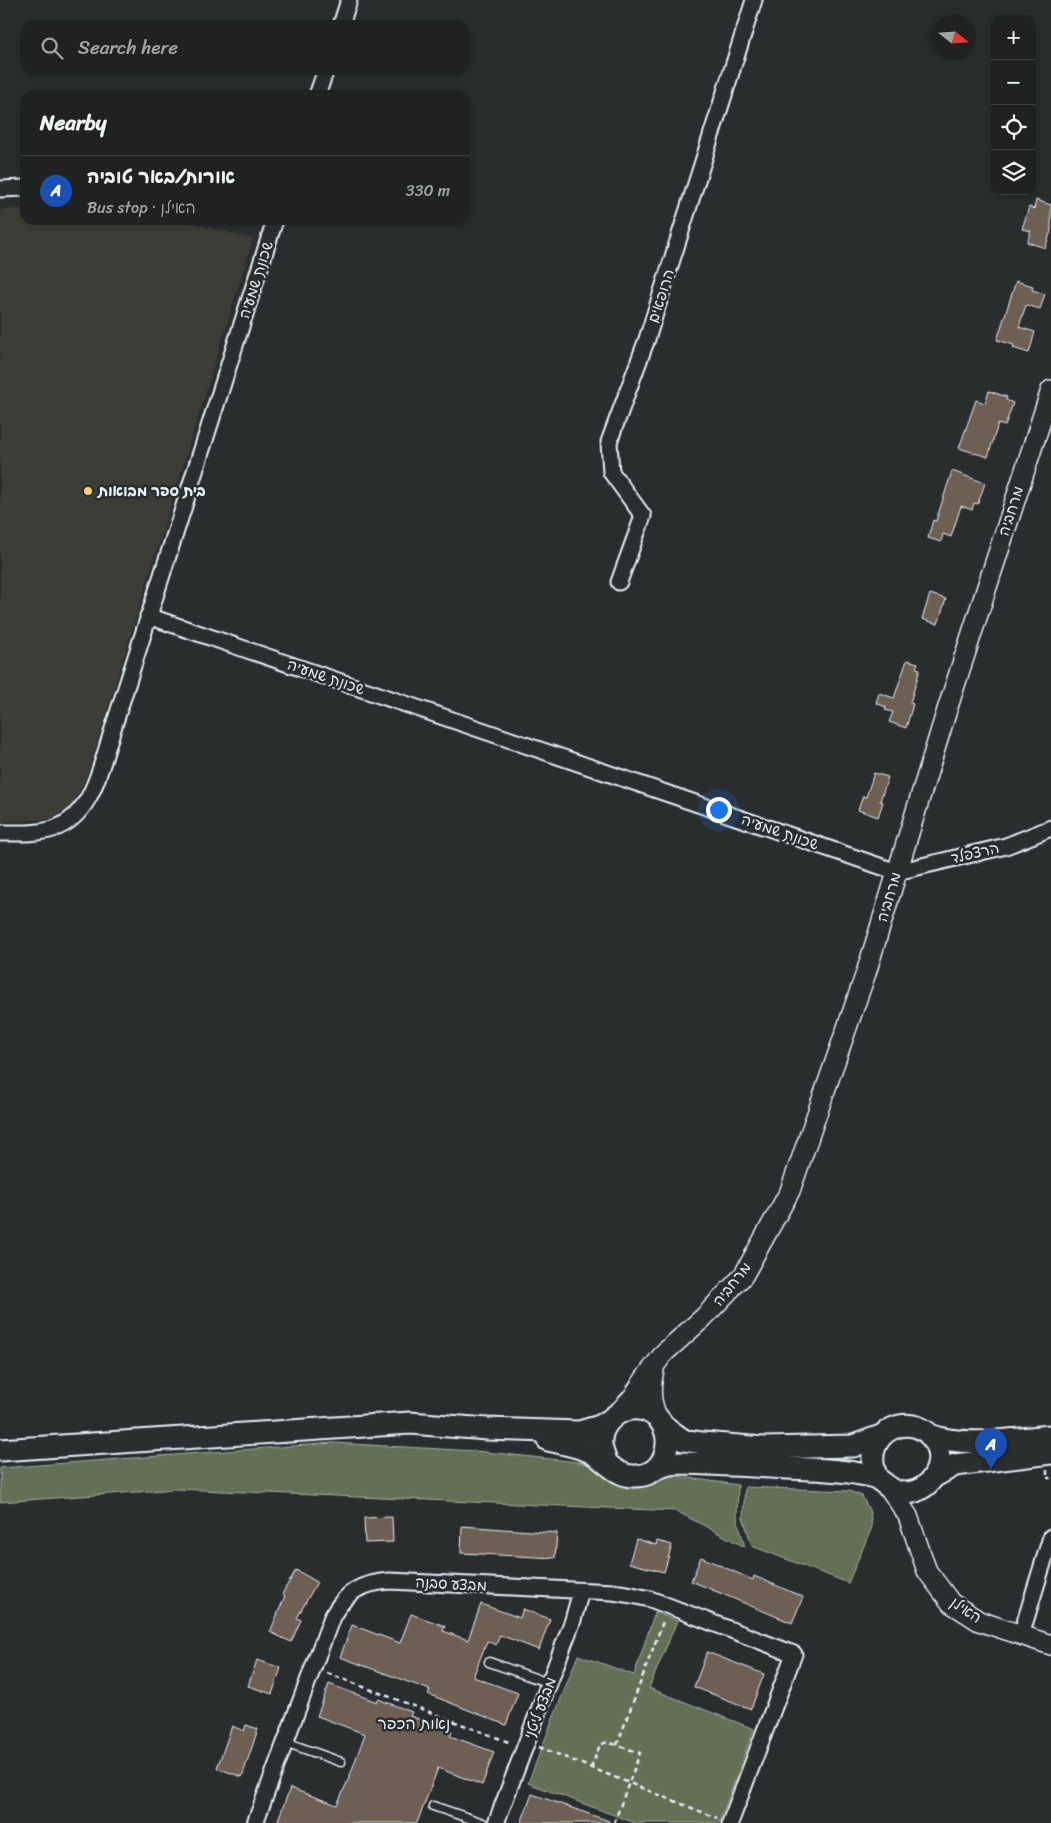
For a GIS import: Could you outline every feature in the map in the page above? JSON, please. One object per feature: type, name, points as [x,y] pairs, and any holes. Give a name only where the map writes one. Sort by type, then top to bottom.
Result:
[{"type":"main road","points":[[0,1450],[410,1424],[579,1432],[600,1426],[628,1409],[650,1412],[683,1440],[702,1444],[764,1448],[853,1446],[880,1436],[894,1428],[910,1426],[920,1429],[940,1440],[975,1441],[1051,1436]]},
{"type":"main road","points":[[606,1461],[602,1451],[601,1439],[604,1429],[614,1416]]},
{"type":"main road","points":[[657,1468],[664,1459],[668,1449],[668,1438],[661,1423]]},
{"type":"main road","points":[[487,1429],[572,1445],[590,1452],[606,1461],[614,1470],[630,1476],[647,1474],[657,1468],[670,1464],[825,1470],[861,1474],[906,1493],[918,1491],[929,1481],[955,1465],[1051,1453]]},
{"type":"main road","points":[[929,1435],[939,1454],[938,1465],[929,1481]]},
{"type":"main road","points":[[880,1436],[874,1446],[872,1456],[873,1467],[884,1483]]},
{"type":"street","points":[[343,20],[349,0]]},
{"type":"street","name":"הרופאים","points":[[619,582],[643,516],[612,472],[609,442],[647,339],[754,0]]},
{"type":"street","points":[[319,90],[324,75]]},
{"type":"street","points":[[0,189],[20,188]]},
{"type":"street","name":"שכונת שמעיה","points":[[268,225],[148,616],[897,872]]},
{"type":"street","name":"מרחביה","points":[[614,1416],[632,1398],[655,1363],[703,1318],[743,1276],[790,1191],[866,973],[947,710],[1051,390]]},
{"type":"street","points":[[0,833],[31,833],[53,829],[72,820],[83,808],[111,735],[148,616]]},
{"type":"street","name":"הרצפלד","points":[[897,872],[1006,846],[1051,828]]},
{"type":"street","points":[[655,1363],[651,1394],[652,1404],[661,1423]]},
{"type":"street","name":"האילן","points":[[915,1536],[916,1500],[929,1481]]},
{"type":"street","name":"האילן","points":[[884,1483],[908,1516],[927,1571],[951,1603],[979,1621],[1051,1645]]},
{"type":"street","points":[[1021,1635],[1051,1537]]},
{"type":"street","name":"מבצע סבנה","points":[[254,1823],[327,1627],[339,1604],[348,1595],[371,1582],[390,1581],[632,1595],[668,1606],[794,1654],[730,1823]]},
{"type":"street","name":"מבצע ליטני","points":[[496,1823],[573,1620],[581,1591]]},
{"type":"lane","points":[[489,1662],[549,1683]]},
{"type":"lane","points":[[284,1742],[341,1762]]},
{"type":"lane","points":[[433,1806],[483,1823]]},
{"type":"path","points":[[617,1744],[668,1606]]},
{"type":"path","points":[[312,1668],[591,1768],[730,1823]]},
{"type":"path","points":[[591,1768],[600,1745],[607,1742],[617,1744],[640,1754],[614,1823]]},
{"type":"shaded area","name":"בית ספר מבואות","points":[[20,208],[20,225],[201,225],[253,239],[87,776],[72,806],[51,819],[0,822],[0,210]]},
{"type":"green space","points":[[333,1443],[476,1451],[578,1462],[738,1485],[737,1518],[745,1547],[676,1511],[177,1489],[0,1502],[0,1468]]},
{"type":"green space","points":[[745,1487],[849,1491],[862,1496],[870,1512],[872,1527],[848,1583],[752,1546],[743,1517]]},
{"type":"green space","points":[[655,1612],[677,1621],[649,1688],[754,1729],[719,1823],[635,1823],[528,1783],[578,1655],[634,1675]]},
{"type":"building","points":[[1036,200],[1051,205],[1051,231],[1045,248],[1027,242],[1031,231],[1022,229],[1029,207],[1034,209]]},
{"type":"building","points":[[1016,281],[1033,286],[1032,290],[1045,294],[1040,309],[1026,305],[1019,327],[1035,332],[1029,353],[1013,348],[1014,345],[997,340]]},
{"type":"building","points":[[989,391],[1007,397],[1006,400],[1013,403],[1005,426],[998,424],[988,457],[959,448],[976,400],[985,403]]},
{"type":"building","points":[[952,471],[985,483],[978,504],[974,503],[972,510],[961,506],[951,537],[943,534],[941,542],[928,538],[933,520],[936,521]]},
{"type":"building","points":[[930,594],[946,599],[938,624],[922,619]]},
{"type":"building","points":[[907,660],[918,663],[916,668],[920,669],[910,703],[913,704],[906,728],[889,722],[893,712],[885,710],[886,707],[876,703],[879,693],[894,698]]},
{"type":"building","points":[[874,773],[888,777],[880,801],[883,802],[878,817],[858,810],[863,796],[866,797]]},
{"type":"building","points":[[392,1517],[393,1542],[365,1543],[364,1518]]},
{"type":"building","points":[[462,1526],[557,1533],[555,1558],[461,1553]]},
{"type":"building","points":[[636,1539],[656,1545],[657,1541],[672,1545],[664,1572],[629,1563]]},
{"type":"building","points":[[701,1557],[753,1580],[754,1576],[803,1597],[792,1623],[691,1581]]},
{"type":"building","points":[[296,1570],[317,1582],[297,1618],[301,1620],[291,1642],[270,1632],[285,1596],[282,1594]]},
{"type":"building","points":[[481,1604],[520,1618],[523,1609],[550,1619],[539,1650],[500,1635],[496,1645],[487,1641],[473,1677],[518,1693],[506,1725],[428,1694],[430,1690],[340,1657],[352,1625],[400,1643],[411,1614],[445,1626],[443,1631],[468,1640]]},
{"type":"building","points":[[707,1652],[764,1674],[751,1709],[694,1687]]},
{"type":"building","points":[[257,1660],[281,1668],[272,1694],[248,1686]]},
{"type":"building","points":[[329,1684],[377,1702],[378,1699],[412,1712],[410,1716],[452,1731],[450,1736],[494,1752],[482,1785],[438,1768],[417,1823],[288,1823],[278,1820],[290,1788],[337,1805],[349,1778],[365,1734],[317,1716]]},
{"type":"building","points":[[246,1725],[258,1729],[242,1777],[217,1768],[232,1726],[244,1731]]},
{"type":"building","points":[[532,1794],[609,1821],[608,1823],[521,1823]]},
{"type":"place","name":"בית ספר מבואות","points":[[88,491]]},
{"type":"place","name":"אורות/באר טוביה","points":[[991,1469]]},
{"type":"district","name":"נאות הכפר","points":[[414,1723]]}]
